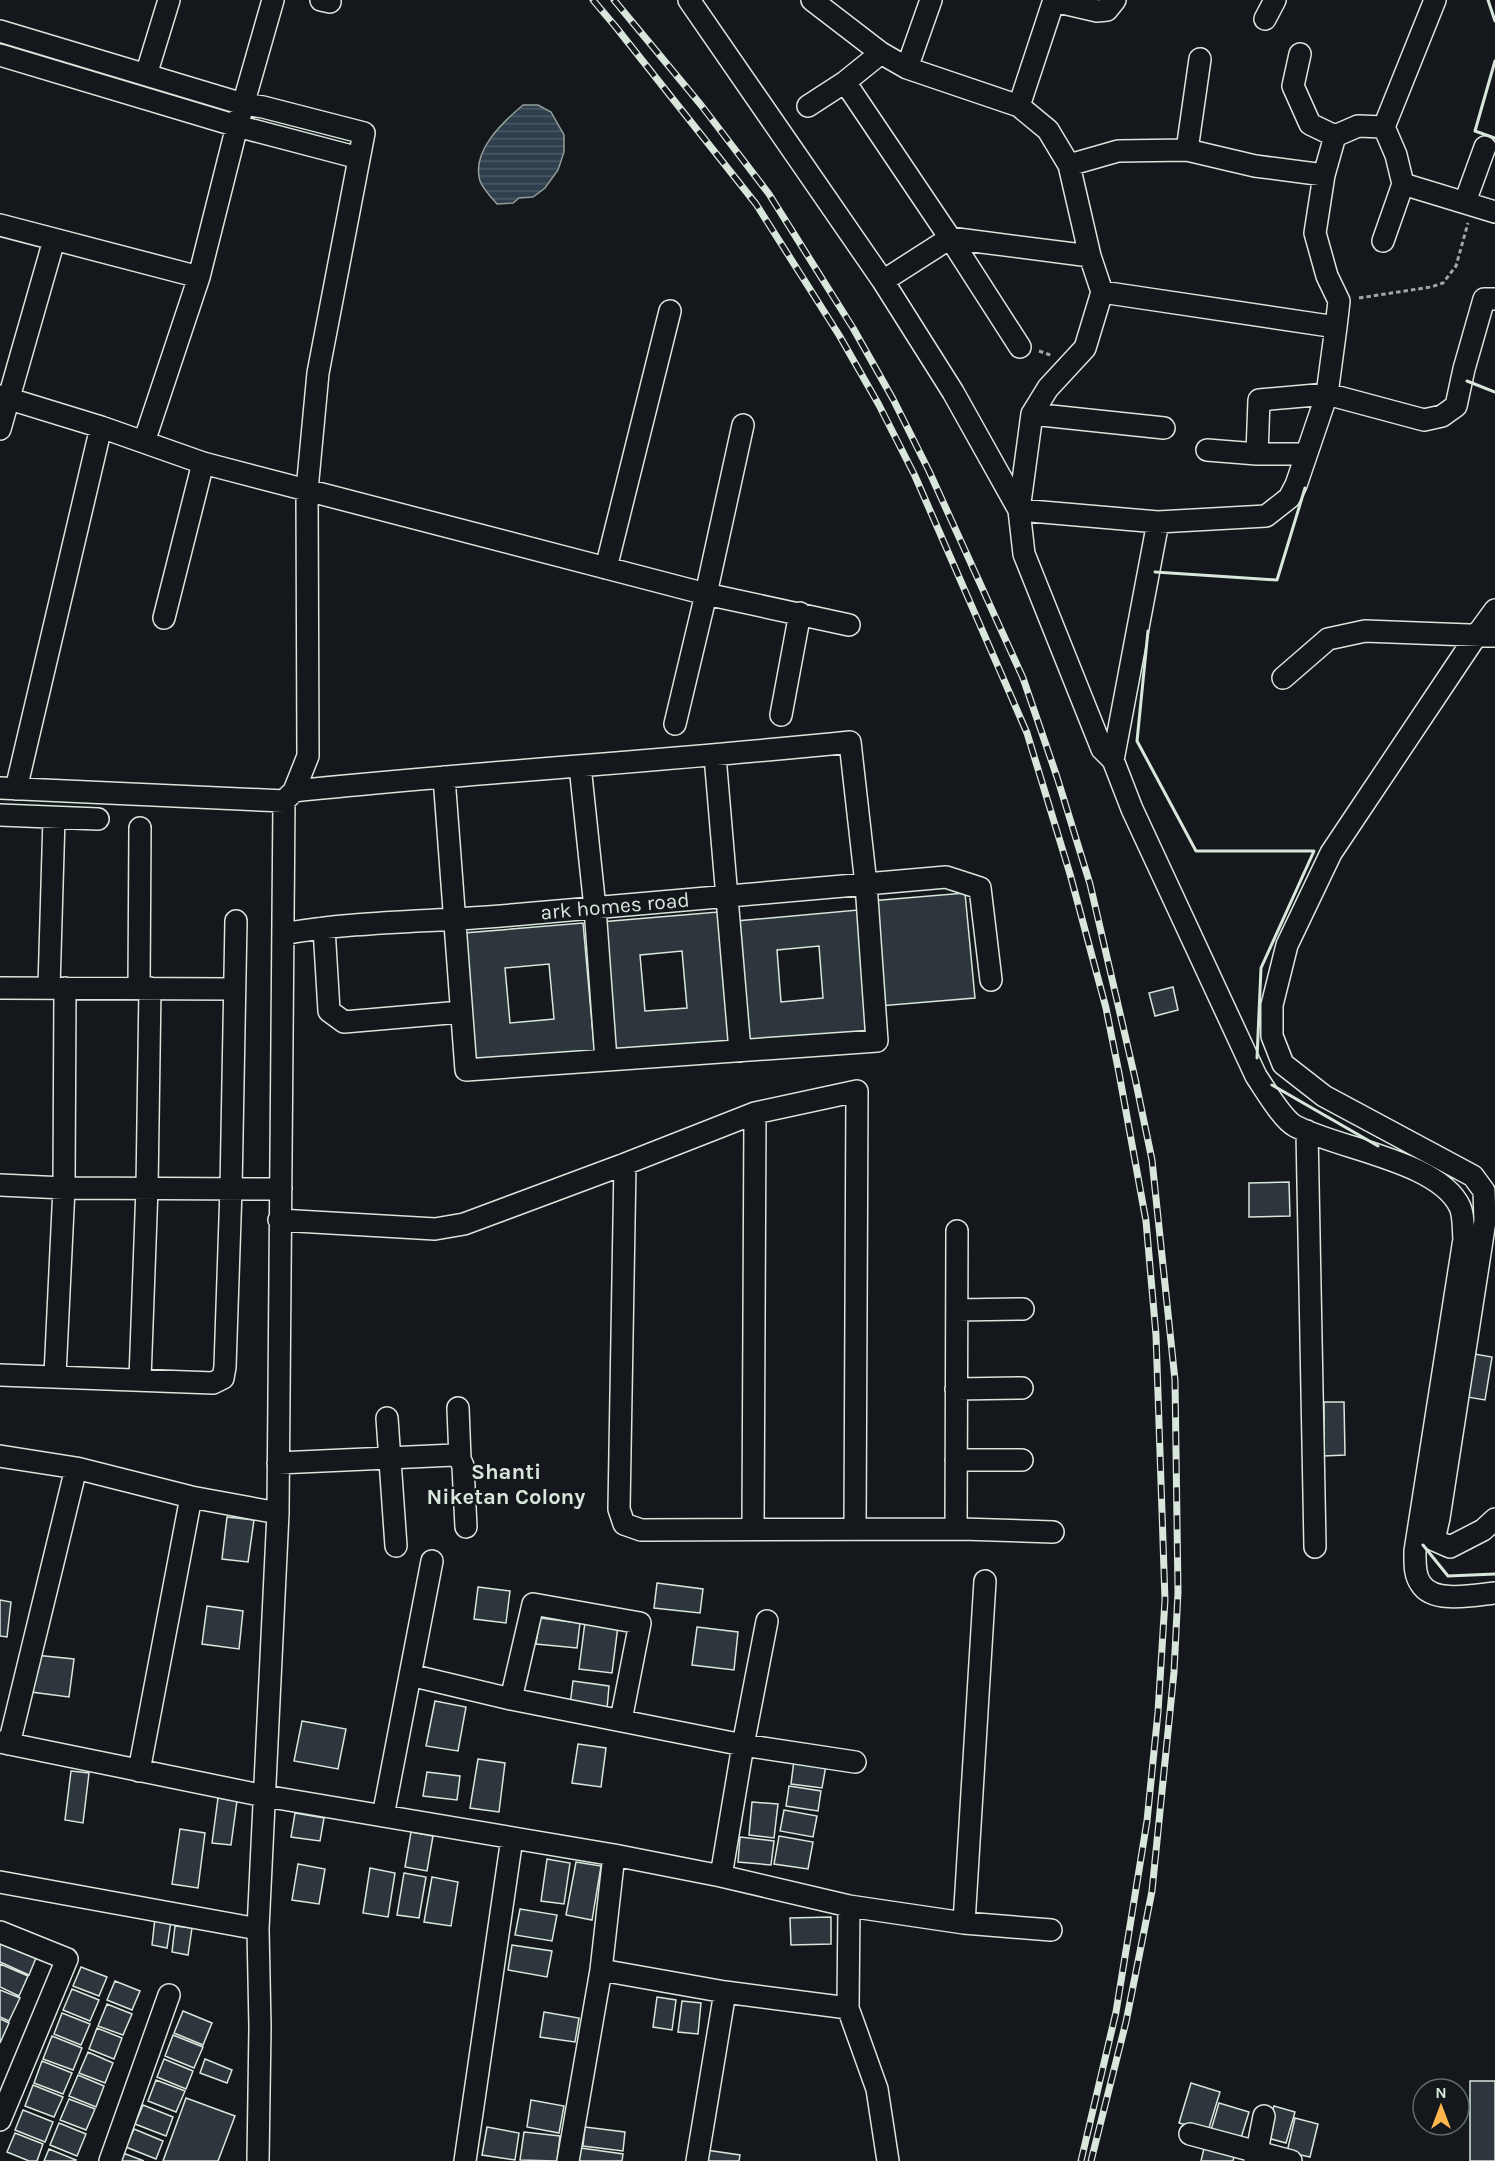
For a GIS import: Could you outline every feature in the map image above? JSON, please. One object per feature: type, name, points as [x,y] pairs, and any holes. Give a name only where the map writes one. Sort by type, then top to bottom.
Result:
[{"type":"street","points":[[146,75],[169,0]]},
{"type":"street","points":[[144,442],[199,277],[237,126],[273,0]]},
{"type":"street","points":[[689,0],[883,281],[953,392],[1019,510]]},
{"type":"street","points":[[812,0],[881,53],[907,68],[1019,106],[1048,130],[1069,165],[1089,256],[1102,292],[1085,348],[1080,356],[1048,387],[1032,414],[1019,510],[1024,554],[1102,749],[1113,760],[1132,809],[1256,1076],[1270,1098],[1293,1126],[1427,1174],[1453,1195],[1461,1209],[1464,1239],[1415,1551],[1415,1570],[1421,1586],[1434,1594],[1450,1598],[1495,1593]]},
{"type":"street","points":[[907,68],[932,0]]},
{"type":"street","points":[[1019,106],[1054,0],[1097,11],[1107,10],[1115,0]]},
{"type":"street","points":[[1265,19],[1275,0]]},
{"type":"street","points":[[1383,241],[1403,183],[1395,155],[1383,127],[1435,0]]},
{"type":"street","points":[[0,31],[243,104],[364,133],[318,373],[307,490],[308,756],[289,796],[283,934],[278,1513],[258,1929],[260,2027],[258,2161]]},
{"type":"street","points":[[808,106],[845,82],[881,53]]},
{"type":"street","points":[[1300,54],[1293,86],[1310,124],[1335,136],[1358,126],[1383,127]]},
{"type":"street","points":[[0,55],[237,126],[359,158]]},
{"type":"street","points":[[1187,150],[1200,59]]},
{"type":"street","points":[[845,82],[1020,347]]},
{"type":"street","points":[[1019,510],[1158,522],[1266,516],[1289,498],[1296,485],[1327,394],[1336,327],[1339,301],[1327,276],[1315,233],[1324,175],[1335,136]]},
{"type":"street","points":[[1469,204],[1485,147]]},
{"type":"street","points":[[1069,165],[1118,152],[1187,150],[1255,166],[1324,175]]},
{"type":"street","points":[[1403,183],[1495,212]]},
{"type":"street","points":[[0,225],[199,277]]},
{"type":"street","points":[[883,281],[950,238],[1089,256]]},
{"type":"street","points":[[0,429],[4,397],[54,240]]},
{"type":"street","points":[[1102,292],[1336,327]]},
{"type":"street","points":[[1257,454],[1260,400],[1327,394],[1424,420],[1442,417],[1456,406],[1484,299],[1495,299]]},
{"type":"street","points":[[606,568],[670,311]]},
{"type":"street","points":[[4,397],[203,463],[706,594],[849,625]]},
{"type":"street","points":[[1032,414],[1164,428]]},
{"type":"street","points":[[675,724],[743,425]]},
{"type":"street","points":[[101,428],[8,789],[289,796],[444,777],[715,756],[850,742],[866,884],[877,1041],[466,1070],[444,777]]},
{"type":"street","points":[[1207,450],[1257,454],[1306,454]]},
{"type":"street","points":[[164,618],[203,463]]},
{"type":"street","points":[[1113,760],[1158,522]]},
{"type":"street","points":[[1495,610],[1485,636],[1331,853],[1287,945],[1272,1005],[1272,1036],[1283,1064],[1324,1096],[1473,1176],[1484,1191],[1485,1221],[1434,1540],[1450,1547],[1483,1530],[1495,1519]]},
{"type":"street","points":[[781,715],[800,613]]},
{"type":"street","points":[[1283,678],[1328,639],[1345,634],[1365,631],[1485,636]]},
{"type":"street","points":[[715,756],[740,1051]]},
{"type":"street","points":[[580,766],[595,908],[606,1060]]},
{"type":"street","points":[[0,815],[98,819]]},
{"type":"street","points":[[54,818],[64,1188],[55,1375]]},
{"type":"street","points":[[140,828],[145,988],[147,1188],[140,1378]]},
{"type":"street","name":"ark homes road","points":[[283,934],[324,928],[454,920],[946,877],[980,888],[991,980]]},
{"type":"street","points":[[0,1375],[140,1378],[213,1383],[223,1378],[231,1189],[236,921]]},
{"type":"street","points":[[324,928],[329,1011],[344,1022],[461,1012]]},
{"type":"street","points":[[0,987],[234,989]]},
{"type":"street","points":[[279,1220],[435,1229],[464,1224],[493,1215],[755,1113],[857,1091],[855,1529]]},
{"type":"street","points":[[753,1529],[755,1113]]},
{"type":"street","points":[[1307,1131],[1315,1547]]},
{"type":"street","points":[[625,1164],[618,1509],[624,1524],[641,1530],[956,1529],[1053,1532]]},
{"type":"street","points":[[0,1185],[64,1188],[281,1189]]},
{"type":"street","points":[[956,1529],[957,1231]]},
{"type":"street","points":[[957,1310],[1023,1309]]},
{"type":"street","points":[[956,1389],[1022,1388]]},
{"type":"street","points":[[458,1408],[460,1459]]},
{"type":"street","points":[[387,1418],[396,1546]]},
{"type":"street","points":[[278,1463],[454,1455],[464,1466],[466,1527]]},
{"type":"street","points":[[0,1456],[76,1468],[191,1497],[278,1513]]},
{"type":"street","points":[[956,1460],[1022,1460]]},
{"type":"street","points":[[76,1468],[4,1743],[265,1796],[614,1855],[721,1876],[849,1906],[964,1923],[1051,1930]]},
{"type":"street","points":[[139,1771],[191,1497]]},
{"type":"street","points":[[383,1816],[432,1561]]},
{"type":"street","points":[[964,1923],[985,1581]]},
{"type":"street","points":[[512,1699],[533,1604],[640,1623],[621,1720]]},
{"type":"street","points":[[721,1876],[767,1621]]},
{"type":"street","points":[[410,1675],[512,1699],[743,1745],[855,1762]]},
{"type":"street","points":[[465,2161],[512,1838]]},
{"type":"street","points":[[568,2161],[601,1970],[614,1855]]},
{"type":"street","points":[[0,1882],[258,1929]]},
{"type":"street","points":[[849,1906],[848,2008],[877,2089],[888,2161]]},
{"type":"street","points":[[0,1932],[67,1959],[0,2120]]},
{"type":"street","points":[[601,1970],[725,1992],[848,2008]]},
{"type":"street","points":[[697,2161],[725,1992]]},
{"type":"street","points":[[110,2161],[170,1995]]},
{"type":"street","points":[[1257,2156],[1264,2116]]},
{"type":"street","points":[[1190,2134],[1257,2156],[1291,2161]]},
{"type":"path","points":[[1339,301],[1431,288],[1443,283],[1456,266],[1469,204]]},
{"type":"path","points":[[1020,347],[1061,358],[1080,356]]},
{"type":"water","points":[[523,105],[538,105],[551,112],[564,135],[564,152],[558,170],[545,188],[533,197],[519,198],[513,203],[497,204],[480,181],[478,170],[480,159],[484,148],[498,129]]},
{"type":"building","points":[[965,893],[975,998],[879,1006],[870,901]]},
{"type":"building","points":[[858,910],[869,1035],[747,1045],[736,921]],"holes":[[[819,946],[823,998],[781,1002],[777,950]]]},
{"type":"building","points":[[718,912],[730,1046],[612,1057],[600,922]],"holes":[[[682,951],[687,1008],[645,1011],[640,955]]]},
{"type":"building","points":[[583,923],[595,1057],[476,1067],[464,933]],"holes":[[[549,964],[554,1019],[510,1023],[505,968]]]},
{"type":"building","points":[[1173,987],[1178,1010],[1155,1016],[1149,993]]},
{"type":"building","points":[[1289,1182],[1290,1216],[1249,1217],[1249,1183]]},
{"type":"building","points":[[1463,1352],[1492,1357],[1485,1400],[1455,1395]]},
{"type":"building","points":[[1324,1402],[1344,1402],[1345,1455],[1324,1456]]},
{"type":"building","points":[[227,1517],[254,1520],[248,1562],[222,1559]]},
{"type":"building","points":[[657,1583],[703,1589],[700,1613],[654,1608]]},
{"type":"building","points":[[478,1587],[510,1591],[506,1623],[474,1619]]},
{"type":"building","points":[[0,1600],[11,1602],[7,1637],[0,1636]]},
{"type":"building","points":[[207,1606],[243,1611],[239,1649],[202,1644]]},
{"type":"building","points":[[540,1618],[580,1623],[577,1648],[536,1644]]},
{"type":"building","points":[[585,1622],[618,1626],[612,1673],[579,1669]]},
{"type":"building","points":[[697,1627],[738,1632],[734,1670],[692,1665]]},
{"type":"building","points":[[35,1655],[74,1659],[69,1697],[31,1692]]},
{"type":"building","points":[[573,1681],[609,1686],[607,1709],[570,1705]]},
{"type":"building","points":[[435,1701],[466,1707],[458,1751],[426,1746]]},
{"type":"building","points":[[302,1721],[346,1729],[338,1769],[294,1761]]},
{"type":"building","points":[[578,1744],[606,1748],[601,1787],[572,1783]]},
{"type":"building","points":[[478,1759],[505,1763],[499,1812],[470,1808]]},
{"type":"building","points":[[794,1760],[826,1765],[822,1788],[791,1784]]},
{"type":"building","points":[[71,1771],[89,1773],[83,1823],[65,1820]]},
{"type":"building","points":[[427,1772],[460,1776],[457,1800],[423,1796]]},
{"type":"building","points":[[789,1786],[821,1791],[818,1811],[786,1806]]},
{"type":"building","points":[[218,1798],[237,1801],[231,1845],[212,1843]]},
{"type":"building","points":[[752,1802],[778,1804],[774,1838],[749,1835]]},
{"type":"building","points":[[784,1810],[817,1816],[813,1837],[780,1831]]},
{"type":"building","points":[[295,1813],[324,1818],[320,1841],[291,1837]]},
{"type":"building","points":[[180,1829],[205,1833],[198,1888],[172,1884]]},
{"type":"building","points":[[411,1832],[433,1836],[427,1871],[405,1867]]},
{"type":"building","points":[[779,1836],[813,1842],[808,1869],[774,1864]]},
{"type":"building","points":[[740,1837],[774,1841],[771,1865],[738,1862]]},
{"type":"building","points":[[547,1859],[570,1863],[564,1904],[541,1901]]},
{"type":"building","points":[[576,1862],[601,1866],[592,1920],[566,1915]]},
{"type":"building","points":[[298,1864],[325,1869],[319,1904],[292,1900]]},
{"type":"building","points":[[370,1868],[395,1873],[388,1917],[363,1913]]},
{"type":"building","points":[[404,1873],[426,1877],[419,1918],[397,1915]]},
{"type":"building","points":[[432,1877],[458,1882],[451,1926],[424,1922]]},
{"type":"building","points":[[520,1909],[557,1915],[552,1941],[515,1935]]},
{"type":"building","points":[[831,1917],[831,1944],[791,1945],[790,1918]]},
{"type":"building","points":[[155,1918],[171,1921],[167,1948],[152,1945]]},
{"type":"building","points":[[175,1926],[192,1928],[188,1955],[172,1952]]},
{"type":"building","points":[[0,1943],[38,1953],[29,1975],[0,1962]]},
{"type":"building","points":[[512,1945],[552,1951],[547,1977],[508,1970]]},
{"type":"building","points":[[0,1964],[28,1976],[19,1996],[0,1987]]},
{"type":"building","points":[[81,1967],[107,1977],[99,1996],[73,1986]]},
{"type":"building","points":[[115,1981],[140,1991],[132,2010],[107,2000]]},
{"type":"building","points":[[72,1989],[99,2000],[90,2021],[63,2010]]},
{"type":"building","points":[[0,1990],[20,1998],[9,2021],[0,2017]]},
{"type":"building","points":[[657,1997],[676,2000],[672,2030],[653,2027]]},
{"type":"building","points":[[682,2001],[701,2003],[698,2034],[678,2032]]},
{"type":"building","points":[[107,2004],[132,2014],[123,2035],[98,2026]]},
{"type":"building","points":[[183,2011],[212,2023],[203,2045],[174,2033]]},
{"type":"building","points":[[544,2012],[579,2018],[575,2042],[540,2037]]},
{"type":"building","points":[[62,2013],[90,2024],[81,2045],[54,2034]]},
{"type":"building","points":[[0,2019],[9,2023],[0,2043]]},
{"type":"building","points":[[97,2028],[122,2038],[114,2059],[89,2049]]},
{"type":"building","points":[[173,2035],[203,2047],[194,2068],[165,2056]]},
{"type":"building","points":[[52,2036],[82,2048],[73,2070],[43,2059]]},
{"type":"building","points":[[88,2052],[113,2063],[105,2083],[79,2073]]},
{"type":"building","points":[[164,2059],[193,2071],[186,2089],[157,2077]]},
{"type":"building","points":[[205,2059],[232,2070],[227,2083],[200,2073]]},
{"type":"building","points":[[42,2061],[72,2073],[63,2094],[34,2083]]},
{"type":"building","points":[[78,2075],[104,2086],[96,2107],[69,2096]]},
{"type":"building","points":[[156,2080],[185,2091],[176,2112],[148,2101]]},
{"type":"building","points":[[1471,2081],[1495,2081],[1495,2161],[1470,2161]]},
{"type":"building","points":[[1191,2083],[1220,2092],[1208,2131],[1179,2123]]},
{"type":"building","points":[[33,2085],[63,2097],[54,2117],[25,2106]]},
{"type":"building","points":[[186,2098],[235,2116],[218,2161],[163,2161]]},
{"type":"building","points":[[69,2099],[95,2109],[86,2130],[60,2120]]},
{"type":"building","points":[[531,2100],[564,2106],[559,2133],[527,2127]]},
{"type":"building","points":[[1219,2103],[1249,2112],[1241,2138],[1211,2130]]},
{"type":"building","points":[[143,2105],[173,2117],[166,2136],[135,2124]]},
{"type":"building","points":[[1274,2106],[1295,2112],[1286,2143],[1264,2137]]},
{"type":"building","points":[[23,2110],[53,2122],[45,2142],[15,2130]]},
{"type":"building","points":[[1295,2118],[1318,2124],[1310,2157],[1287,2152]]},
{"type":"building","points":[[59,2123],[86,2134],[77,2156],[50,2145]]},
{"type":"building","points":[[487,2127],[519,2133],[515,2160],[482,2155]]},
{"type":"building","points":[[585,2127],[625,2132],[623,2151],[583,2146]]},
{"type":"building","points":[[134,2129],[163,2141],[156,2159],[126,2147]]},
{"type":"building","points":[[524,2132],[560,2136],[557,2161],[520,2160]]},
{"type":"building","points":[[15,2133],[43,2144],[37,2161],[29,2161],[7,2152]]},
{"type":"building","points":[[1206,2140],[1236,2147],[1233,2161],[1201,2161]]},
{"type":"building","points":[[581,2148],[623,2154],[622,2161],[579,2161]]},
{"type":"building","points":[[49,2149],[76,2160],[44,2161]]},
{"type":"building","points":[[706,2150],[740,2155],[739,2161],[705,2161]]},
{"type":"building","points":[[123,2153],[144,2161],[120,2161]]},
{"type":"railway","points":[[593,0],[756,204],[839,335],[879,405],[915,476],[1027,733],[1070,874],[1106,1008],[1146,1221],[1156,1335],[1165,1600],[1158,1712],[1147,1821],[1116,2012],[1081,2161]]},
{"type":"railway","points":[[614,0],[701,105],[769,194],[853,328],[893,399],[929,471],[1023,678],[1057,777],[1090,884],[1135,1078],[1152,1160],[1175,1380],[1178,1592],[1174,1672],[1152,1891],[1126,2022],[1091,2161]]},
{"type":"wall","points":[[1488,0],[1495,21]]},
{"type":"wall","points":[[1495,61],[1475,131],[1495,138]]},
{"type":"wall","points":[[1467,381],[1495,392]]},
{"type":"wall","points":[[1155,572],[1277,580],[1305,488]]},
{"type":"wall","points":[[1148,631],[1137,741],[1196,851],[1314,851],[1261,968],[1257,1058]]},
{"type":"wall","points":[[1272,1085],[1378,1146]]},
{"type":"wall","points":[[1423,1545],[1448,1576],[1495,1574]]},
{"type":"district","name":"Shanti Niketan Colony","points":[[506,1484]]}]
